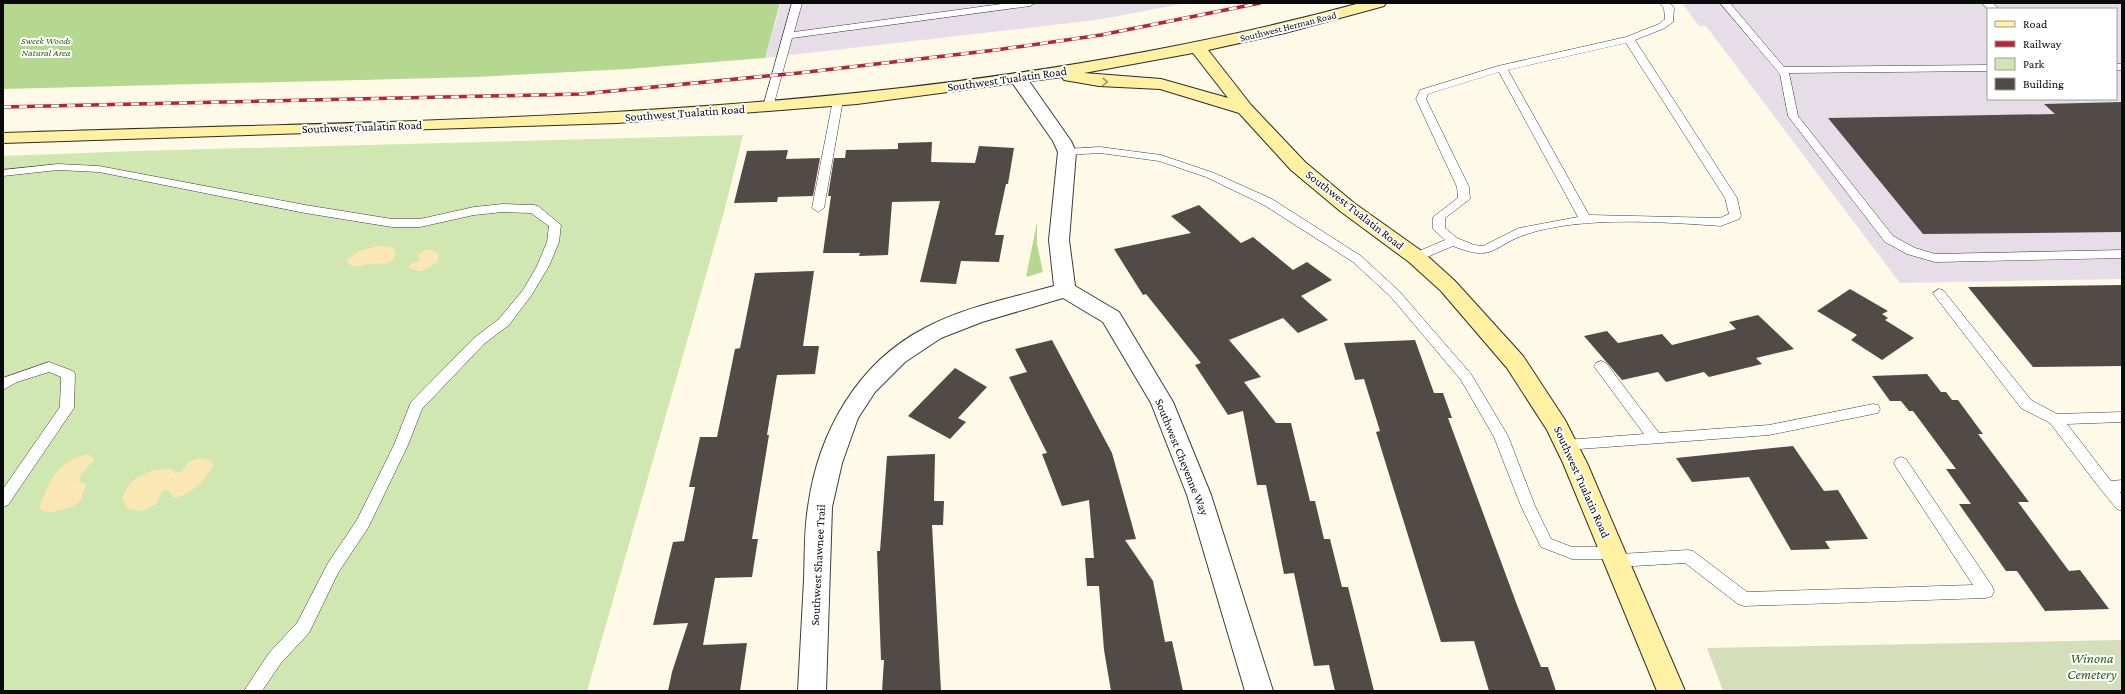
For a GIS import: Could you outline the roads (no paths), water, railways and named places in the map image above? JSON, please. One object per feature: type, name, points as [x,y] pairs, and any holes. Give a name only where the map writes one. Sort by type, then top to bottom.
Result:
[{"type":"main road","name":"Southwest Herman Road","points":[[1197,47],[1255,35],[1378,3]]},
{"type":"main road","name":"Southwest Tualatin Road","points":[[3,138],[617,118],[768,107],[1018,78],[1197,47],[1245,108],[1298,166],[1320,185],[1416,257],[1448,286],[1515,362],[1553,419],[1566,445],[1671,691]]},
{"type":"main road","points":[[1053,72],[1099,81],[1160,84],[1245,108]]},
{"type":"street","points":[[1018,78],[1062,141],[1067,152],[1059,240],[1065,290]]},
{"type":"street","name":"Southwest Shawnee Trail","points":[[812,691],[820,507],[830,463],[847,416],[867,386],[897,356],[933,333],[974,317],[1065,290]]},
{"type":"street","name":"Southwest Cheyenne Way","points":[[1065,290],[1111,317],[1162,402],[1199,495],[1259,691]]},
{"type":"lane","points":[[768,107],[797,3]]},
{"type":"lane","points":[[788,36],[1030,3]]},
{"type":"lane","points":[[1629,39],[1731,198],[1735,216],[1721,222],[1689,220],[1585,219],[1523,232],[1485,250],[1472,249],[1453,241],[1439,229],[1439,217],[1464,199],[1463,186],[1421,99],[1424,92],[1502,68],[1629,39],[1662,26],[1670,20],[1669,8],[1666,3]]},
{"type":"lane","points":[[1725,3],[1785,74],[1793,116],[1889,239],[1911,251],[1935,258],[2122,254]]},
{"type":"lane","points":[[1502,68],[1585,219]]},
{"type":"lane","points":[[1781,70],[1987,68]]},
{"type":"lane","points":[[818,208],[838,100]]},
{"type":"lane","points":[[1067,152],[1100,150],[1161,158],[1210,175],[1268,202],[1357,259],[1395,294],[1466,377],[1500,436],[1528,506],[1546,543],[1572,553],[1615,557],[1688,556],[1744,599],[1986,591],[1901,463]]},
{"type":"lane","points":[[3,173],[58,167],[99,169],[306,209],[392,223],[420,223],[481,210],[503,208],[534,209],[555,225],[553,242],[543,266],[526,293],[504,322],[479,342],[416,406],[401,445],[363,524],[333,568],[302,628],[276,658],[252,691]]},
{"type":"lane","points":[[1416,257],[1453,241]]},
{"type":"lane","points":[[1939,294],[2026,404],[2055,419],[2122,505]]},
{"type":"lane","points":[[1601,366],[1656,439]]},
{"type":"lane","points":[[3,385],[12,379],[49,367],[68,374],[67,408],[3,501]]},
{"type":"lane","points":[[1566,445],[1769,430],[1873,409]]},
{"type":"lane","points":[[2055,419],[2122,417]]},
{"type":"lane","points":[[2107,487],[2122,486]]},
{"type":"railway","points":[[3,107],[581,94],[799,73],[996,50],[1101,35],[1260,3]]},
{"type":"park label","name":"Sweek Woods Natural Area","points":[[46,46]]},
{"type":"park label","name":"Winona Cemetery","points":[[2092,666]]}]
